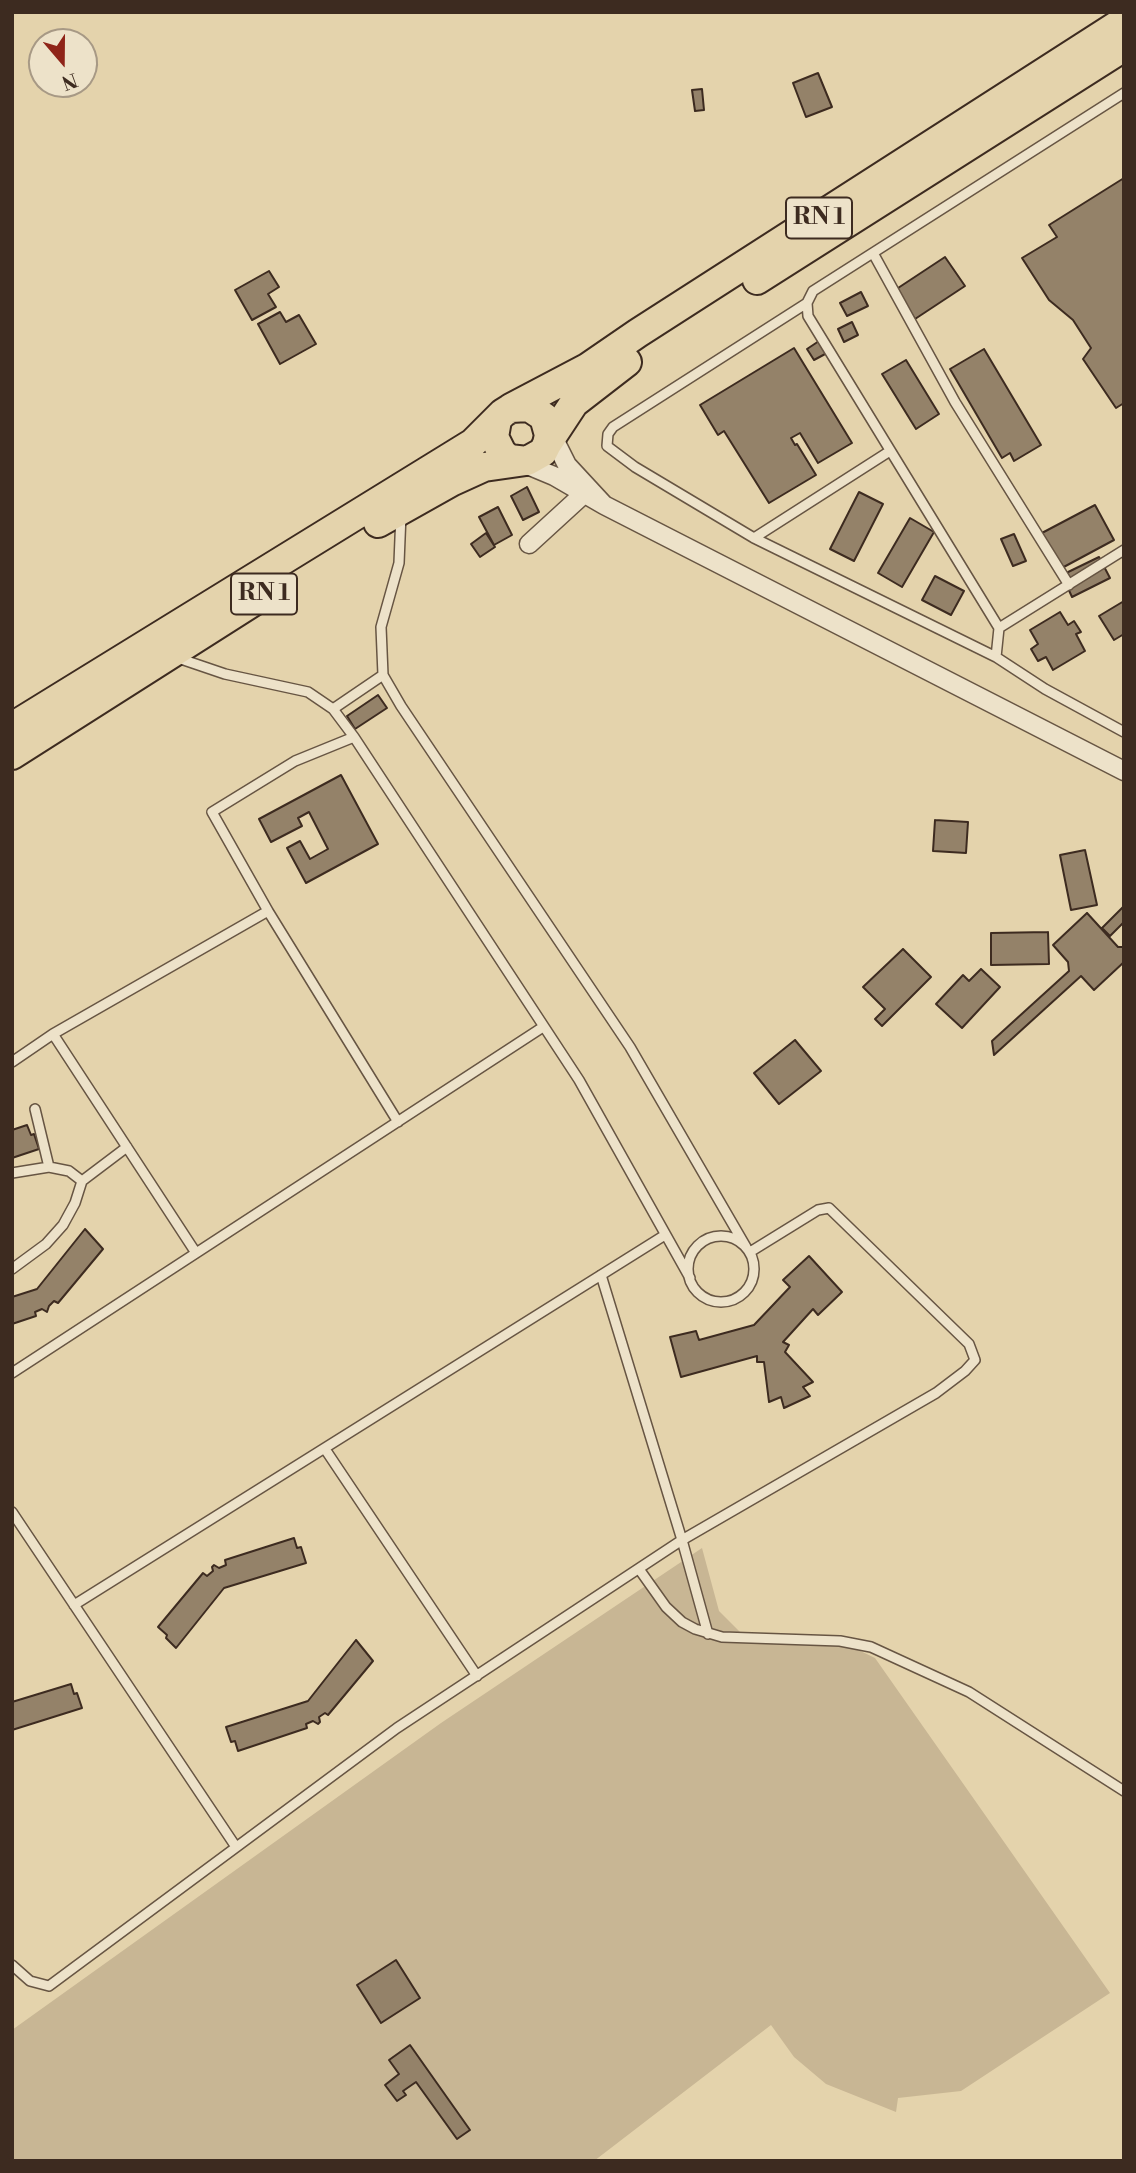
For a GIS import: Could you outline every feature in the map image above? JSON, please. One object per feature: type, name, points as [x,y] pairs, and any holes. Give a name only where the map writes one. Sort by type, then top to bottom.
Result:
[{"type":"main road","name":"RN 1","points":[[12,727],[474,443],[504,414],[587,368],[1124,21]]},
{"type":"main road","name":"RN 1","points":[[12,755],[167,654],[401,509],[450,482],[536,448],[574,403],[615,370],[1124,47]]},
{"type":"main road","points":[[529,407],[537,411],[536,448],[502,453],[494,438],[504,414],[529,407]]},
{"type":"street","points":[[536,448],[554,476],[586,492],[604,505],[1124,771]]},
{"type":"street","points":[[536,448],[567,465],[586,492]]},
{"type":"street","points":[[529,544],[586,492]]},
{"type":"lane","points":[[1124,93],[813,291],[807,303],[613,427],[606,441],[613,452],[635,467],[754,538],[996,657],[1045,689],[1124,732]]},
{"type":"lane","points":[[873,253],[955,402],[1069,585]]},
{"type":"lane","points":[[807,303],[808,316],[999,628],[996,657]]},
{"type":"lane","points":[[754,538],[890,451]]},
{"type":"lane","points":[[167,654],[225,674],[308,692],[333,709],[579,1080],[701,1295],[710,1300],[730,1301],[747,1290],[752,1281],[754,1270],[748,1250],[630,1047],[401,706],[383,675],[381,627],[399,563],[401,509]]},
{"type":"lane","points":[[999,628],[1124,550]]},
{"type":"lane","points":[[333,709],[383,675]]},
{"type":"lane","points":[[354,737],[295,761],[212,812],[268,911],[398,1122]]},
{"type":"lane","points":[[12,1062],[53,1034],[268,911]]},
{"type":"lane","points":[[12,1373],[543,1027]]},
{"type":"lane","points":[[53,1034],[196,1253]]},
{"type":"lane","points":[[35,1109],[49,1167]]},
{"type":"lane","points":[[12,1269],[46,1244],[63,1224],[75,1203],[82,1181],[127,1147]]},
{"type":"lane","points":[[12,1173],[49,1167],[69,1171],[82,1181]]},
{"type":"lane","points":[[12,1965],[30,1981],[49,1986],[397,1728],[682,1540],[936,1393],[975,1360],[969,1344],[829,1208],[818,1210],[748,1250]]},
{"type":"lane","points":[[74,1605],[666,1235]]},
{"type":"lane","points":[[690,1278],[688,1267],[691,1257],[705,1241],[727,1237],[737,1240],[748,1250]]},
{"type":"lane","points":[[601,1275],[708,1634]]},
{"type":"lane","points":[[325,1449],[477,1676]]},
{"type":"lane","points":[[12,1512],[236,1847]]},
{"type":"lane","points":[[639,1569],[666,1607],[682,1622],[708,1634],[736,1638],[840,1641],[871,1647],[969,1692],[1124,1791]]},
{"type":"shaded area","points":[[702,1548],[719,1611],[747,1639],[850,1646],[875,1658],[1110,1993],[961,2091],[898,2098],[896,2112],[826,2084],[794,2057],[771,2025],[594,2161],[12,2161],[12,2030],[441,1723]]},
{"type":"building","points":[[818,73],[832,107],[806,117],[793,83]]},
{"type":"building","points":[[702,89],[704,110],[695,111],[692,90]]},
{"type":"building","points":[[1124,178],[1124,403],[1116,408],[1083,359],[1091,348],[1073,320],[1049,300],[1022,258],[1057,237],[1049,225]]},
{"type":"building","points":[[945,257],[965,286],[915,319],[895,290]]},
{"type":"building","points":[[269,271],[279,287],[268,294],[276,307],[252,320],[235,290]]},
{"type":"building","points":[[861,292],[868,306],[847,316],[840,303]]},
{"type":"building","points":[[280,312],[286,322],[299,315],[316,344],[280,364],[258,324]]},
{"type":"building","points":[[852,322],[858,335],[844,342],[838,329]]},
{"type":"building","points":[[819,341],[827,353],[814,360],[807,349]]},
{"type":"building","points":[[794,348],[852,443],[818,463],[800,433],[791,438],[816,475],[769,503],[724,431],[718,435],[700,405]]},
{"type":"building","points":[[984,349],[1041,445],[1014,461],[1010,453],[1002,458],[950,369]]},
{"type":"building","points":[[906,360],[939,414],[916,429],[882,374]]},
{"type":"building","points":[[527,487],[539,512],[523,520],[511,496]]},
{"type":"building","points":[[859,492],[883,504],[854,561],[830,549]]},
{"type":"building","points":[[1095,505],[1114,540],[1060,569],[1040,534]]},
{"type":"building","points":[[498,507],[512,535],[494,545],[479,517]]},
{"type":"building","points":[[910,518],[934,532],[902,587],[878,573]]},
{"type":"building","points":[[486,533],[495,547],[480,557],[471,544]]},
{"type":"building","points":[[1014,534],[1026,561],[1013,566],[1001,539]]},
{"type":"building","points":[[1099,557],[1110,578],[1072,597],[1062,575]]},
{"type":"building","points":[[935,576],[964,591],[951,615],[922,600]]},
{"type":"building","points":[[1124,601],[1124,634],[1114,640],[1099,616]]},
{"type":"building","points":[[1060,612],[1068,625],[1074,621],[1081,632],[1076,634],[1085,651],[1053,670],[1046,657],[1038,661],[1031,649],[1038,644],[1030,630]]},
{"type":"building","points":[[378,695],[387,708],[355,729],[347,716]]},
{"type":"building","points":[[341,775],[378,844],[306,883],[287,848],[300,841],[310,859],[328,849],[309,812],[298,818],[302,826],[271,842],[259,819]]},
{"type":"building","points":[[935,820],[968,822],[966,853],[933,851]]},
{"type":"building","points":[[1085,850],[1097,905],[1071,910],[1060,855]]},
{"type":"building","points":[[1124,906],[1124,922],[1110,936],[1102,928]]},
{"type":"building","points":[[1087,913],[1118,947],[1124,947],[1124,962],[1094,990],[1081,976],[994,1055],[992,1041],[1069,971],[1068,962],[1053,945]]},
{"type":"building","points":[[1048,932],[1049,964],[991,965],[991,933]]},
{"type":"building","points":[[903,949],[931,977],[882,1026],[875,1019],[885,1009],[863,987]]},
{"type":"building","points":[[981,969],[1000,987],[962,1028],[936,1004],[963,975],[969,981]]},
{"type":"building","points":[[795,1040],[821,1071],[779,1104],[754,1073]]},
{"type":"building","points":[[27,1125],[31,1135],[34,1134],[39,1149],[12,1158],[12,1130]]},
{"type":"building","points":[[85,1229],[103,1249],[58,1303],[54,1301],[47,1312],[42,1309],[35,1312],[36,1316],[12,1324],[12,1297],[37,1289]]},
{"type":"building","points":[[809,1256],[842,1292],[818,1315],[813,1309],[783,1342],[789,1345],[785,1352],[813,1382],[803,1387],[810,1396],[784,1408],[781,1397],[769,1402],[764,1362],[757,1362],[757,1356],[681,1377],[670,1337],[696,1331],[699,1340],[754,1325],[790,1287],[783,1280]]},
{"type":"building","points":[[294,1538],[297,1548],[301,1547],[306,1563],[224,1588],[176,1648],[158,1627],[203,1573],[207,1576],[213,1571],[214,1565],[219,1568],[226,1565],[225,1560]]},
{"type":"building","points":[[356,1640],[373,1661],[328,1715],[325,1713],[319,1717],[318,1724],[313,1721],[306,1724],[307,1728],[238,1751],[235,1741],[231,1742],[226,1727],[308,1701]]},
{"type":"building","points":[[71,1684],[82,1708],[12,1730],[12,1702]]},
{"type":"building","points":[[396,1960],[420,1998],[381,2023],[357,1985]]},
{"type":"building","points":[[410,2045],[470,2130],[457,2139],[416,2082],[403,2091],[406,2095],[397,2101],[385,2085],[399,2074],[389,2060]]}]
